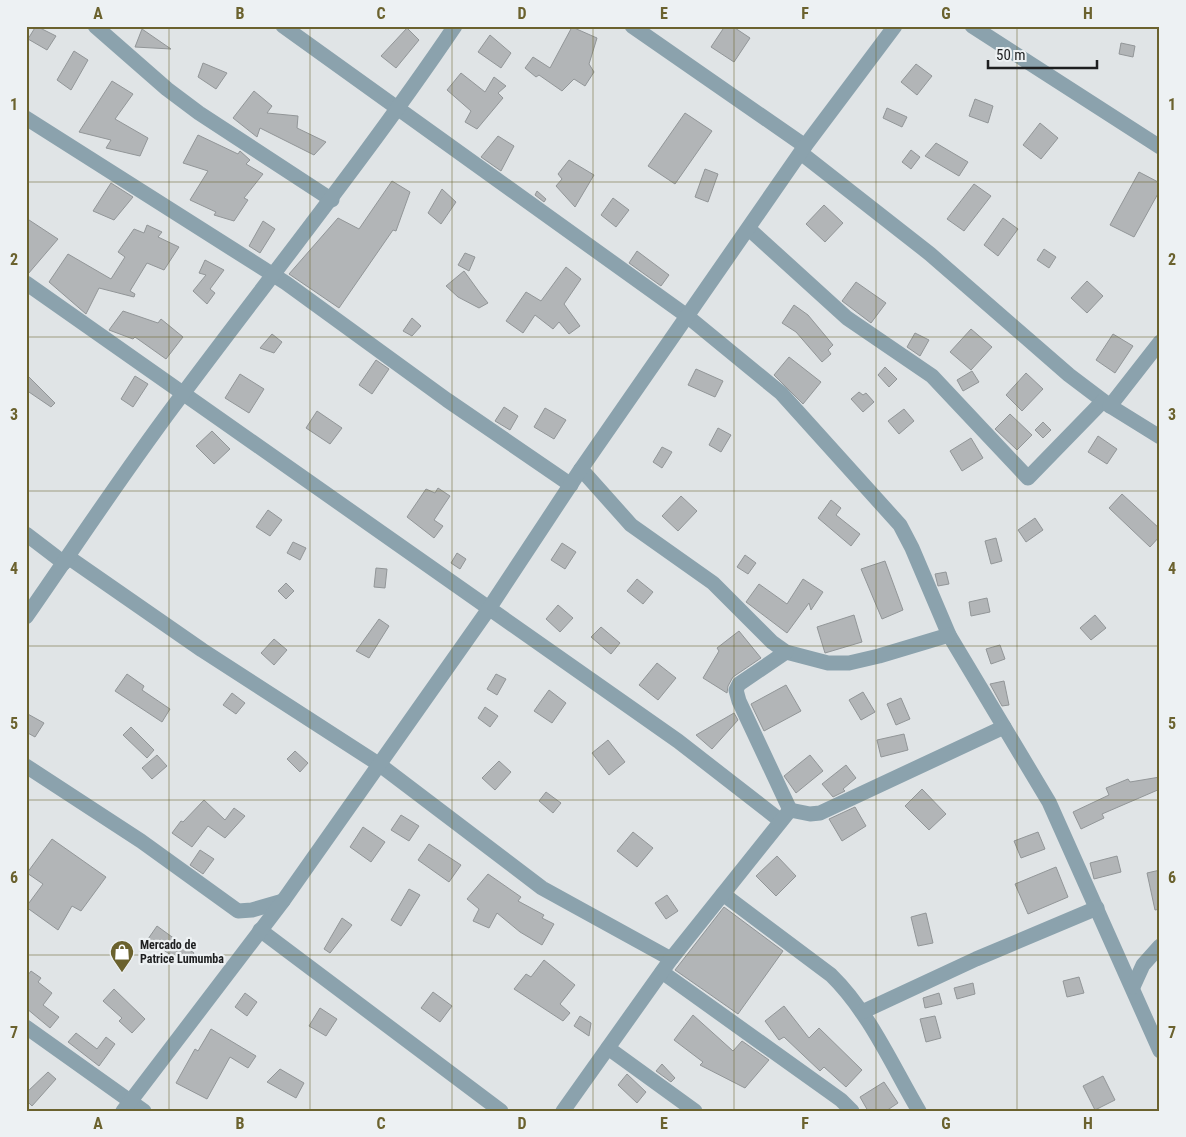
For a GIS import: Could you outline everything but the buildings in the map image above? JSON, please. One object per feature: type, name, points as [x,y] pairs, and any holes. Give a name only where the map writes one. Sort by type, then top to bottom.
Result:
[{"type":"street","points":[[95,26],[167,89],[332,200]]},
{"type":"street","points":[[282,26],[688,316],[781,393],[900,525],[912,548],[949,635],[1049,802],[1133,986],[1160,1051]]},
{"type":"street","points":[[26,617],[183,392],[332,200],[398,110],[455,26]]},
{"type":"street","points":[[632,26],[803,149],[930,254],[1069,375],[1107,404],[1160,437]]},
{"type":"street","points":[[127,1106],[283,901],[380,765],[803,149],[895,26]]},
{"type":"street","points":[[972,26],[1160,147]]},
{"type":"street","points":[[26,118],[273,276],[571,485]]},
{"type":"street","points":[[749,229],[846,318],[932,376],[1028,478],[1107,404],[1160,342]]},
{"type":"street","points":[[26,283],[183,392],[488,610],[786,816],[820,813],[1004,727]]},
{"type":"street","points":[[581,470],[631,524],[713,583],[772,642],[786,652],[828,662],[849,663],[949,635]]},
{"type":"street","points":[[26,534],[380,765],[535,883],[671,959]]},
{"type":"street","points":[[786,652],[739,684],[736,690],[786,816]]},
{"type":"street","points":[[26,766],[141,841],[238,911],[252,910],[283,901]]},
{"type":"street","points":[[563,1111],[671,959],[786,816]]},
{"type":"street","points":[[723,894],[831,975],[862,1012],[918,1111]]},
{"type":"street","points":[[862,1012],[976,959],[1097,908]]},
{"type":"street","points":[[260,930],[501,1111]]},
{"type":"street","points":[[1133,986],[1143,965],[1152,952],[1160,946]]},
{"type":"street","points":[[662,972],[841,1100],[852,1111]]},
{"type":"street","points":[[26,1028],[127,1106],[144,1111]]},
{"type":"street","points":[[608,1048],[694,1111]]},
{"type":"place","name":"Mercado de Patrice Lumumba","points":[[122,973]]}]
